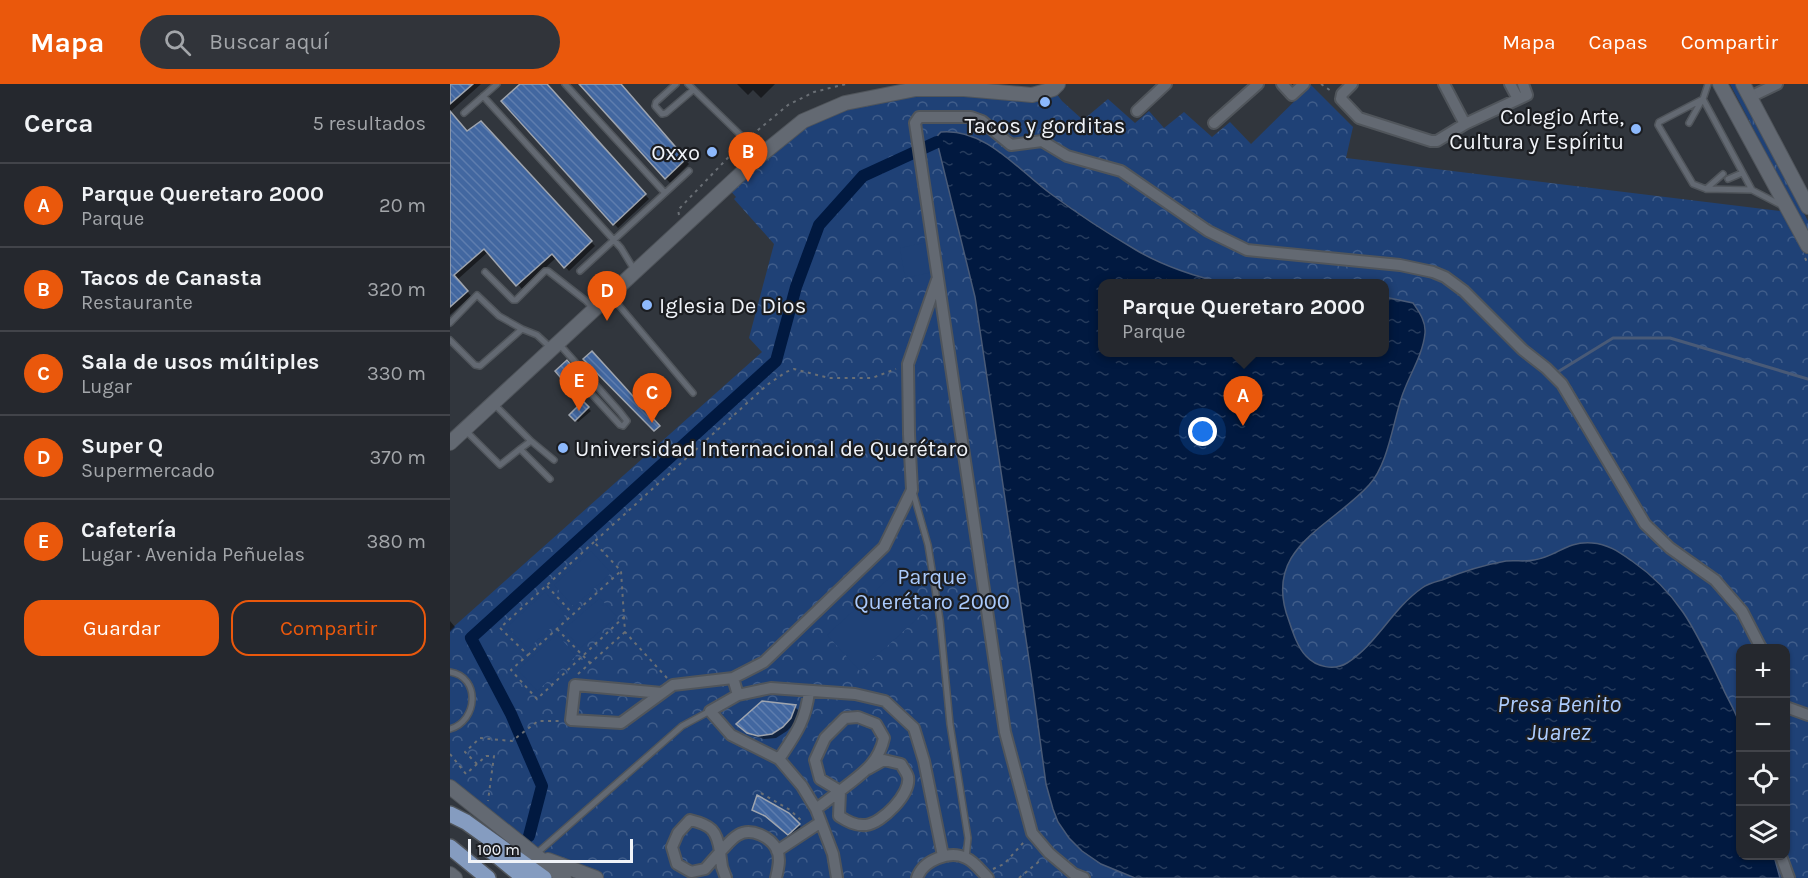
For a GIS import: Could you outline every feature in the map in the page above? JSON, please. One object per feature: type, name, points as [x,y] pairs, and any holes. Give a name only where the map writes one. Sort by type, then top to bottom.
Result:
[{"type":"main road","points":[[450,816],[506,848],[544,878]]},
{"type":"main road","points":[[456,852],[485,877]]},
{"type":"street","points":[[450,443],[761,155],[803,121],[845,103],[916,89],[949,86],[1032,94],[1053,89],[1058,84]]},
{"type":"street","points":[[1137,111],[1166,84]]},
{"type":"street","points":[[1214,123],[1258,84]]},
{"type":"street","points":[[1282,84],[1292,94],[1304,84]]},
{"type":"street","points":[[1352,84],[1341,97],[1359,117],[1431,141],[1437,141],[1523,92],[1510,84]]},
{"type":"street","points":[[1444,84],[1465,124]]},
{"type":"street","points":[[1720,84],[1808,246]]},
{"type":"street","points":[[1743,84],[1808,207]]},
{"type":"street","points":[[1750,97],[1777,84]]},
{"type":"street","points":[[1084,878],[1074,874],[1049,853],[1032,833],[1005,732],[915,123],[919,117],[971,117],[982,121],[1008,143],[1045,142],[1067,156],[1120,171],[1208,231],[1247,250],[1400,265],[1445,277],[1562,384],[1645,524],[1670,548],[1715,580],[1742,611],[1759,644]]},
{"type":"street","points":[[662,693],[576,685],[572,720],[621,723],[673,685],[733,678],[764,662],[884,547],[912,490],[908,364],[938,277]]},
{"type":"street","points":[[733,678],[738,695]]},
{"type":"street","points":[[837,878],[833,854],[821,822],[802,786],[779,759],[731,735],[710,711],[738,695],[771,688],[855,694],[885,701],[914,728],[924,761],[943,856]]},
{"type":"street","points":[[779,759],[800,729],[807,708],[809,692]]},
{"type":"street","points":[[1790,709],[1808,715]]},
{"type":"street","points":[[840,791],[820,779],[816,760],[825,738],[845,718],[858,717],[876,724],[884,738],[881,753],[868,769]]},
{"type":"street","points":[[816,809],[868,769],[884,760],[901,764],[908,778],[904,796],[889,812],[868,825],[852,824],[839,816],[840,791]]},
{"type":"street","points":[[450,787],[506,848]]},
{"type":"street","points":[[726,878],[722,867],[720,852],[718,837],[706,824],[690,820],[678,833],[672,847],[678,864],[691,872],[705,869],[720,852],[739,834],[755,832],[769,840],[777,851],[779,862],[776,878]]},
{"type":"street","points":[[777,851],[821,822]]},
{"type":"street","points":[[917,878],[918,873],[930,862],[943,856],[966,858],[986,875]]},
{"type":"street","points":[[1783,860],[1789,878]]},
{"type":"street","points":[[526,864],[564,878]]},
{"type":"street","points":[[526,864],[596,878]]},
{"type":"street","points":[[450,874],[455,878]]},
{"type":"lane","points":[[464,113],[497,84]]},
{"type":"lane","points":[[565,84],[665,194]]},
{"type":"lane","points":[[676,84],[656,102],[655,106],[662,114],[693,90]]},
{"type":"lane","points":[[688,84],[761,155]]},
{"type":"lane","points":[[1689,123],[1703,99],[1708,84]]},
{"type":"lane","points":[[483,96],[614,240],[636,272]]},
{"type":"lane","points":[[1703,99],[1752,190]]},
{"type":"lane","points":[[1703,99],[1659,122],[1658,125],[1693,184],[1706,189],[1752,190],[1787,207]]},
{"type":"lane","points":[[580,271],[689,171]]},
{"type":"lane","points":[[1728,179],[1742,173]]},
{"type":"lane","points":[[1706,189],[1723,174]]},
{"type":"lane","points":[[485,272],[513,300],[516,300],[544,271],[548,271],[595,310]]},
{"type":"lane","points":[[450,323],[477,295],[499,316],[556,346],[582,369],[627,420],[623,426],[585,387],[582,382],[582,369]]},
{"type":"lane","points":[[610,296],[693,393]]},
{"type":"lane","points":[[450,340],[480,366],[522,329]]},
{"type":"lane","points":[[494,403],[531,441],[554,460]]},
{"type":"lane","points":[[465,429],[500,465],[531,441]]},
{"type":"lane","points":[[520,448],[550,480]]},
{"type":"lane","points":[[912,490],[928,545],[940,620],[950,724],[968,838],[966,858]]},
{"type":"lane","points":[[450,672],[454,672],[466,681],[474,698],[471,712],[463,723],[450,729]]},
{"type":"lane","points":[[526,864],[682,726],[710,711]]},
{"type":"path","points":[[528,655],[500,628],[767,385],[794,369],[829,378],[872,378],[908,364]]},
{"type":"path","points":[[594,542],[621,571],[625,632],[673,685]]},
{"type":"path","points":[[621,571],[511,670],[537,699],[625,616]]},
{"type":"path","points":[[547,586],[573,614]]},
{"type":"path","points":[[557,629],[590,663]]},
{"type":"path","points":[[576,685],[577,675],[625,632]]},
{"type":"path","points":[[477,764],[465,752],[480,738],[512,741],[538,722],[572,720]]},
{"type":"path","points":[[450,754],[466,774]]},
{"type":"path","points":[[462,778],[486,756],[494,756],[487,806]]},
{"type":"path","points":[[761,793],[789,810],[809,830]]},
{"type":"path","points":[[986,875],[1004,864],[1032,833]]},
{"type":"path","points":[[1019,878],[1049,853]]},
{"type":"green space","points":[[1730,84],[1735,84],[1808,221],[1808,233]]},
{"type":"green space","name":"Parque Querétaro 2000","points":[[1311,85],[1353,127],[1346,158],[1789,212],[1808,247],[1808,878],[576,878],[450,787],[450,630],[762,352],[749,338],[774,244],[734,199],[736,197],[727,187],[759,153],[845,103],[916,89],[1031,95],[1053,89],[1062,101],[1083,120],[1108,99],[1135,123],[1149,111],[1164,128],[1184,112],[1212,137],[1230,122],[1251,144]]},
{"type":"green space","points":[[928,242],[933,272],[905,278],[900,248]]},
{"type":"green space","points":[[591,551],[611,573],[574,607],[554,585]]},
{"type":"green space","points":[[897,571],[930,607],[860,671],[827,635]]},
{"type":"green space","points":[[545,592],[566,614],[528,649],[507,627]]},
{"type":"green space","points":[[600,598],[617,617],[580,648],[564,629]]},
{"type":"green space","points":[[557,634],[576,656],[537,691],[518,670]]},
{"type":"water","name":"Presa Benito Juarez","points":[[941,132],[973,137],[987,144],[1039,185],[1114,237],[1157,261],[1208,279],[1098,279],[1098,357],[1389,357],[1389,298],[1413,303],[1422,317],[1424,341],[1402,396],[1381,466],[1369,485],[1304,542],[1292,557],[1284,575],[1283,596],[1289,621],[1301,649],[1310,660],[1320,665],[1337,667],[1358,655],[1411,596],[1429,584],[1489,564],[1542,558],[1575,544],[1598,544],[1613,549],[1649,574],[1663,588],[1686,617],[1704,649],[1736,714],[1736,860],[1775,860],[1780,878],[1135,878],[1101,864],[1082,851],[1058,822],[1046,784],[975,297],[937,142]]},
{"type":"building","points":[[450,84],[473,84],[450,104]]},
{"type":"building","points":[[520,84],[547,84],[646,194],[613,225],[501,101]]},
{"type":"building","points":[[579,84],[621,84],[686,159],[665,179]]},
{"type":"building","points":[[450,111],[467,131],[481,121],[592,241],[564,268],[552,254],[516,286],[484,249],[454,275],[468,291],[450,307]]},
{"type":"building","points":[[592,351],[660,426],[654,431],[583,359]]},
{"type":"building","points":[[567,360],[577,374],[567,385],[555,371]]},
{"type":"building","points":[[583,401],[589,407],[575,421],[569,415]]},
{"type":"building","points":[[762,701],[796,705],[791,718],[772,734],[758,736],[747,733],[736,724]]},
{"type":"building","points":[[757,795],[789,813],[800,824],[788,835],[765,816],[752,810]]},
{"type":"waterway","points":[[529,836],[542,786],[511,714],[471,638],[776,361],[796,287],[819,225],[863,176],[937,142]]},
{"type":"waterway","points":[[1556,373],[1613,338],[1670,338],[1808,379]]},
{"type":"place","name":"Tacos y gorditas","points":[[1045,102]]},
{"type":"place","name":"Colegio Arte, Cultura y Espíritu","points":[[1636,129]]},
{"type":"place","name":"Oxxo","points":[[712,152]]},
{"type":"place","name":"Tacos de Canasta","points":[[748,182]]},
{"type":"place","name":"Iglesia De Dios","points":[[647,305]]},
{"type":"place","name":"Super Q","points":[[607,321]]},
{"type":"place","name":"Cafetería","points":[[579,411]]},
{"type":"place","name":"Sala de usos múltiples","points":[[652,423]]},
{"type":"place","name":"Parque Queretaro 2000","points":[[1243,426]]},
{"type":"place","name":"Universidad Internacional de Querétaro","points":[[563,448]]}]
